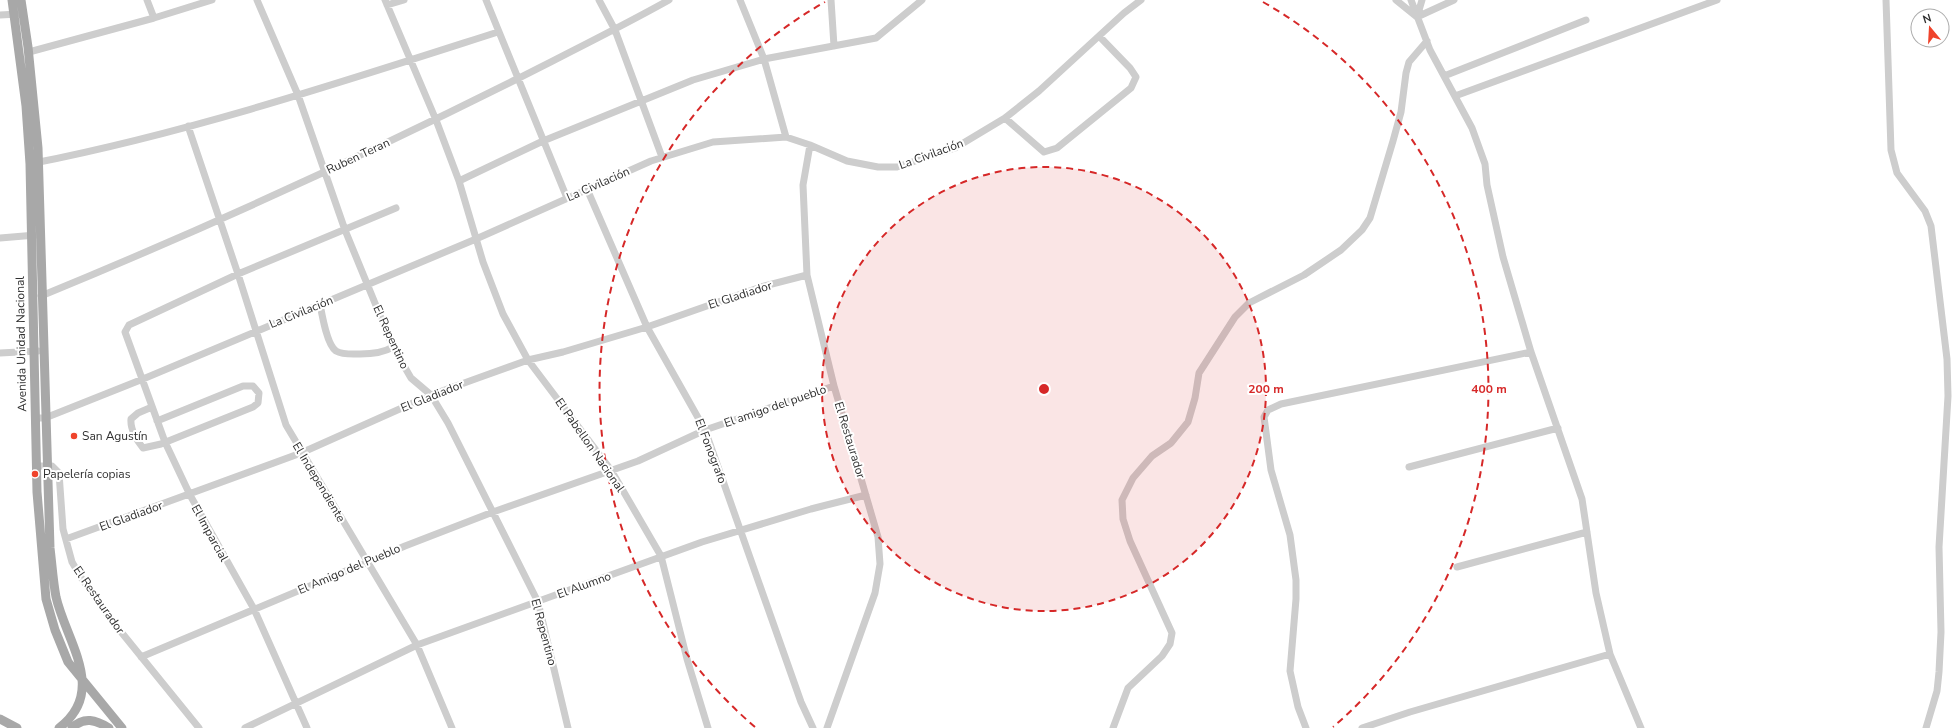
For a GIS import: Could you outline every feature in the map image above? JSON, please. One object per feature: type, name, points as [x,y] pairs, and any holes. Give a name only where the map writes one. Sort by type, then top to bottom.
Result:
[{"type":"main road","name":"Avenida Unidad Nacional","points":[[12,0],[18,14],[29,52],[34,163],[40,235],[41,296],[39,351],[42,466],[50,548],[56,597],[80,660],[82,691],[77,707],[68,721],[59,728]]},
{"type":"main road","name":"Avenida Unidad Nacional","points":[[21,0],[18,14],[26,106],[34,163],[30,235],[39,351]]},
{"type":"main road","points":[[81,680],[122,728]]},
{"type":"main road","points":[[114,718],[117,728]]},
{"type":"main road","points":[[0,719],[17,728]]},
{"type":"main road","points":[[72,728],[78,723],[92,720],[109,728]]},
{"type":"street","points":[[147,0],[154,18]]},
{"type":"street","points":[[29,52],[154,18],[212,0]]},
{"type":"street","name":"El Repentino","points":[[257,0],[298,95],[345,230],[393,347],[411,378],[431,395],[448,424],[538,602],[568,728]]},
{"type":"street","points":[[386,3],[404,0]]},
{"type":"street","points":[[486,0],[567,198]]},
{"type":"street","points":[[600,0],[615,30],[662,157]]},
{"type":"street","name":"Ruben Teran","points":[[41,296],[220,221],[436,120],[615,30],[669,0]]},
{"type":"street","points":[[740,0],[764,59],[786,137]]},
{"type":"street","points":[[832,0],[834,46]]},
{"type":"street","points":[[459,180],[543,141],[693,80],[764,59],[876,38],[922,0]]},
{"type":"street","name":"La Civilación","points":[[40,418],[143,379],[256,330],[476,239],[662,157],[713,142],[786,137],[810,145],[847,161],[878,167],[897,167],[955,148],[1005,118],[1039,91],[1141,0]]},
{"type":"street","points":[[1396,0],[1417,17]]},
{"type":"street","points":[[1411,0],[1427,42],[1472,128],[1485,164],[1487,185],[1502,257],[1531,352],[1582,499],[1596,593],[1610,654],[1641,728]]},
{"type":"street","points":[[1417,17],[1422,0]]},
{"type":"street","points":[[1417,17],[1454,0]]},
{"type":"street","points":[[1454,96],[1717,0]]},
{"type":"street","points":[[1886,0],[1891,150],[1897,173],[1902,182],[1925,211],[1931,226],[1947,359],[1947,420],[1939,547],[1940,652],[1937,691],[1926,728]]},
{"type":"street","name":"El Pabellon Nacional","points":[[386,3],[436,120],[459,180],[482,262],[503,314],[528,360],[611,470],[661,556],[687,659],[708,728]]},
{"type":"street","points":[[0,15],[18,14]]},
{"type":"street","points":[[1444,76],[1586,20]]},
{"type":"street","points":[[34,163],[188,126],[298,95],[498,32]]},
{"type":"street","points":[[1005,118],[1044,152],[1057,148],[1131,88],[1136,77],[1130,68],[1099,36]]},
{"type":"street","points":[[1113,728],[1128,688],[1162,656],[1170,644],[1172,633],[1130,541],[1123,519],[1122,500],[1133,478],[1152,456],[1171,443],[1188,422],[1195,398],[1199,373],[1235,317],[1249,303],[1304,275],[1341,250],[1362,230],[1370,218],[1401,112],[1406,73],[1409,62],[1427,42]]},
{"type":"street","name":"El Independiente","points":[[188,126],[238,274],[286,425],[301,453],[417,644],[452,728]]},
{"type":"street","name":"El Restaurador","points":[[810,145],[802,191],[807,275],[834,386],[878,537],[880,564],[876,593],[827,728]]},
{"type":"street","name":"El Fonografo","points":[[587,189],[647,327],[705,430],[801,702],[812,728]]},
{"type":"street","points":[[238,274],[396,208]]},
{"type":"street","points":[[0,238],[40,235]]},
{"type":"street","name":"El Imparcial","points":[[238,274],[129,325],[126,332],[165,442],[190,495],[254,609],[307,728]]},
{"type":"street","name":"El Gladiador","points":[[66,539],[190,495],[301,453],[431,395],[528,360],[562,352],[647,327],[761,287],[807,275]]},
{"type":"street","points":[[320,304],[329,342],[334,350],[345,354],[371,354],[386,351],[393,347]]},
{"type":"street","points":[[0,353],[39,351]]},
{"type":"street","points":[[1306,728],[1298,707],[1290,671],[1296,599],[1296,580],[1290,535],[1271,470],[1264,428],[1264,417],[1268,410],[1281,404],[1531,352]]},
{"type":"street","points":[[152,407],[133,416],[131,422],[138,442],[143,448],[165,442],[254,407],[258,403],[259,393],[253,386],[243,386],[157,421]]},
{"type":"street","name":"El amigo del pueblo","points":[[561,489],[638,461],[705,430],[834,386]]},
{"type":"street","points":[[1409,468],[1558,428]]},
{"type":"street","name":"El Restaurador","points":[[42,466],[56,468],[59,473],[66,539],[72,562],[82,579],[109,617],[199,728]]},
{"type":"street","name":"El Amigo del Pueblo","points":[[141,657],[368,563],[405,546],[493,512],[561,489]]},
{"type":"street","name":"El Alumno","points":[[245,728],[417,644],[538,602],[661,556],[740,530],[811,509],[866,495]]},
{"type":"street","points":[[1458,567],[1587,532]]},
{"type":"street","points":[[1362,728],[1410,712],[1610,654]]},
{"type":"place","name":"San Agustín","points":[[74,436]]},
{"type":"place","name":"Papelería copias","points":[[35,474]]}]
